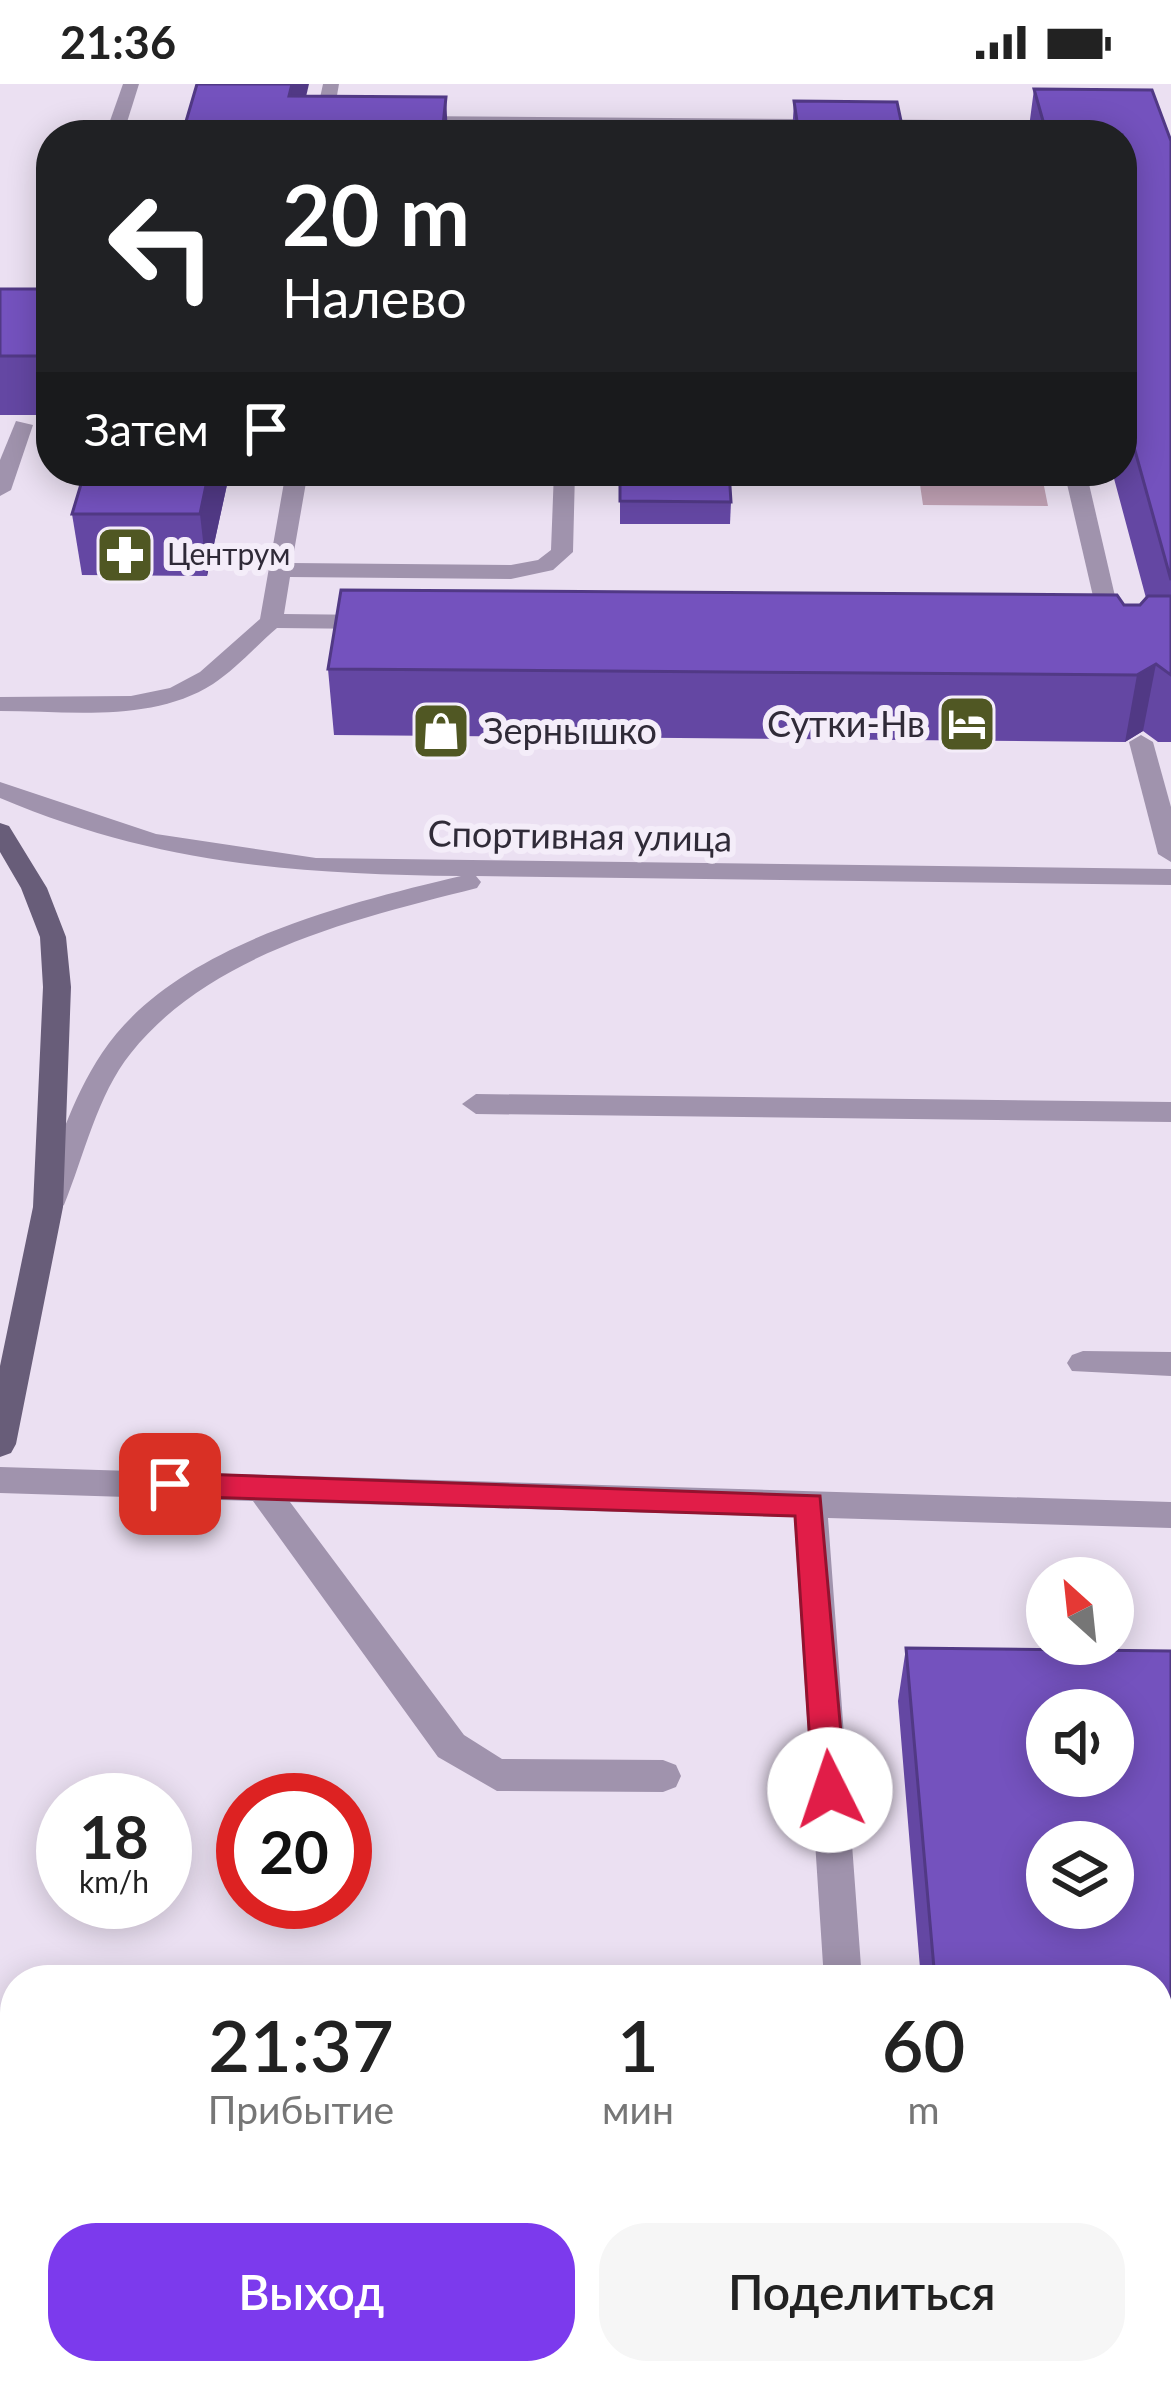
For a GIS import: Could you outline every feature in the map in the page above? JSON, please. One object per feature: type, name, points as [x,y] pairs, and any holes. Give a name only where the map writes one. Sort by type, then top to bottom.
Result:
[{"type":"main road","points":[[0,831],[34,888],[53,937],[57,1043],[48,1207],[0,1444]]},
{"type":"street","points":[[119,120],[131,84]]},
{"type":"street","points":[[324,120],[331,84]]},
{"type":"street","points":[[0,490],[23,425]]},
{"type":"street","points":[[0,704],[131,703],[177,694],[208,677],[271,621],[294,486]]},
{"type":"street","points":[[280,571],[511,572],[545,565],[562,552],[564,486]]},
{"type":"street","points":[[1077,486],[1100,626],[1120,661]]},
{"type":"street","points":[[271,621],[387,622]]},
{"type":"street","points":[[1142,742],[1171,854]]},
{"type":"street","name":"Спортивная улица","points":[[0,788],[96,824],[250,860],[509,873],[1171,877]]},
{"type":"street","points":[[48,1207],[122,1044],[179,994],[267,946],[338,917],[509,873]]},
{"type":"street","points":[[476,1104],[1171,1112]]},
{"type":"street","points":[[1083,1363],[1171,1364]]},
{"type":"street","points":[[0,1480],[1171,1515]]},
{"type":"street","points":[[260,1487],[451,1746],[497,1775],[663,1776]]},
{"type":"street","points":[[810,1504],[842,1965]]},
{"type":"shaded area","points":[[920,486],[1044,486],[1048,506],[923,505]]},
{"type":"building","points":[[197,84],[292,84],[289,96],[446,97],[444,120],[186,120]]},
{"type":"building","points":[[1034,89],[1152,90],[1171,141],[1171,580],[1137,458],[1137,120],[1043,120]]},
{"type":"building","points":[[794,101],[897,102],[901,120],[797,120]]},
{"type":"building","points":[[0,289],[36,289],[36,356],[0,356]]},
{"type":"building","points":[[80,486],[206,486],[200,514],[72,514]]},
{"type":"building","points":[[620,486],[730,486],[731,502],[620,501]]},
{"type":"building","points":[[341,590],[1117,595],[1124,605],[1140,605],[1148,596],[1171,596],[1171,675],[1156,664],[1137,675],[328,669]]},
{"type":"building","points":[[906,1648],[1026,1649],[1026,1665],[1134,1665],[1134,1651],[1171,1651],[1171,1965],[934,1965]]},
{"type":"place","name":"Центрум","points":[[125,555]]},
{"type":"place","name":"Сутки-Нв","points":[[967,724]]},
{"type":"place","name":"Зернышко","points":[[441,731]]},
{"type":"route","points":[[170,1484],[810,1504],[830,1790]]}]
